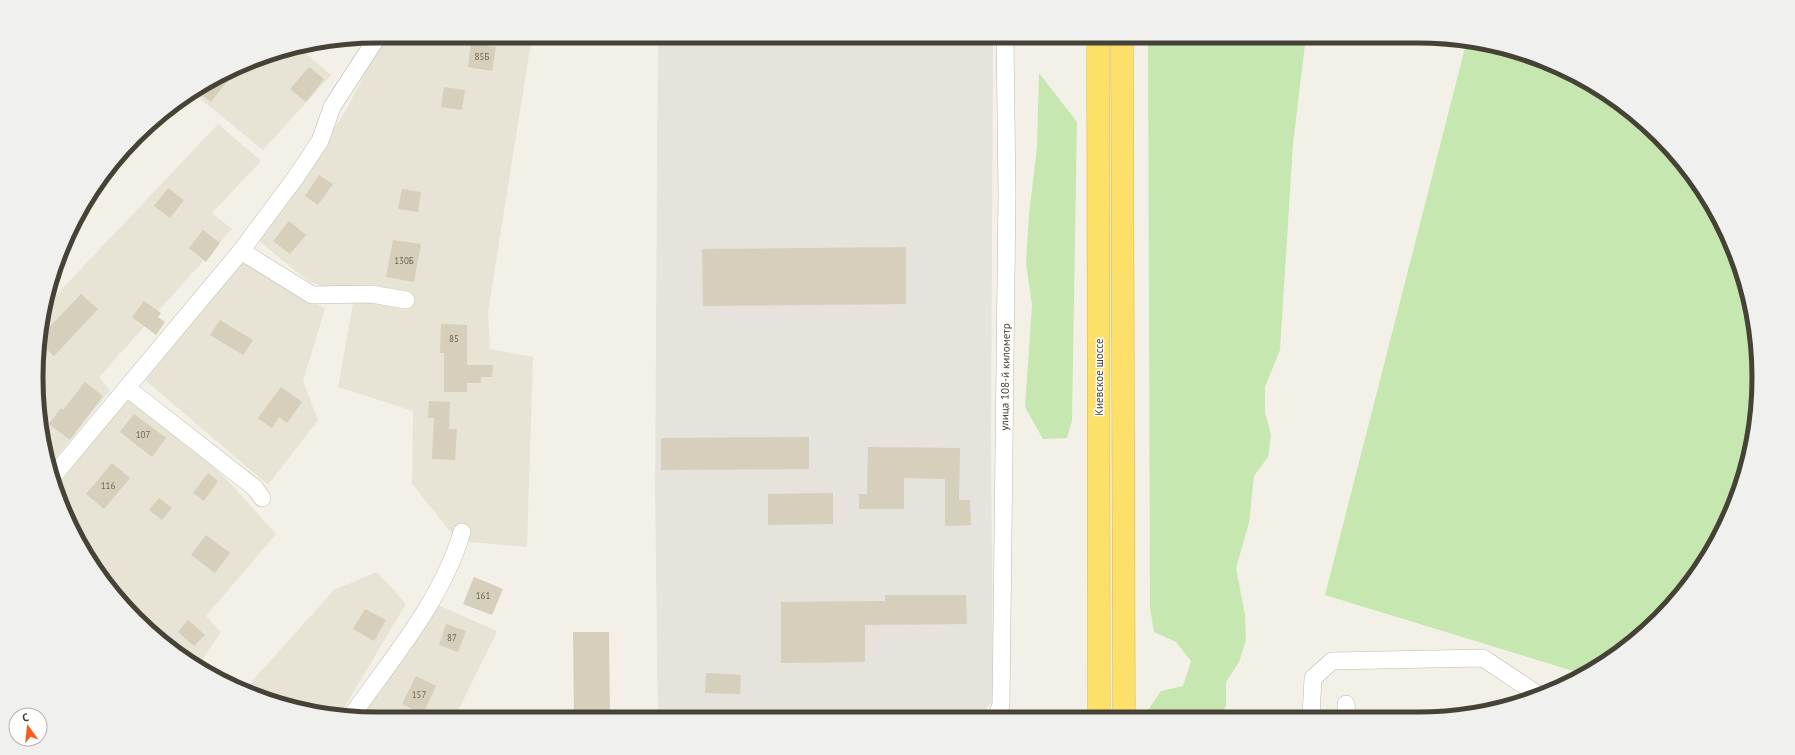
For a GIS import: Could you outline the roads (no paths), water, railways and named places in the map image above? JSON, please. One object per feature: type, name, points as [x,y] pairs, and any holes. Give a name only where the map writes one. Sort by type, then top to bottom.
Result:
[{"type":"highway","name":"Киевское шоссе","points":[[1098,43],[1099,712]]},
{"type":"highway","points":[[1122,43],[1124,712]]},
{"type":"street","points":[[57,472],[240,251],[296,177],[320,141],[332,107],[373,43]]},
{"type":"street","name":"улица 108-й километр","points":[[998,712],[1001,705],[1008,194],[1006,43]]},
{"type":"street","points":[[240,251],[312,295],[371,294],[406,300]]},
{"type":"street","points":[[127,388],[255,488],[262,498]]},
{"type":"street","points":[[355,711],[424,612],[455,556],[462,532]]},
{"type":"street","points":[[1311,712],[1313,678],[1332,661],[1483,658],[1533,691]]}]
